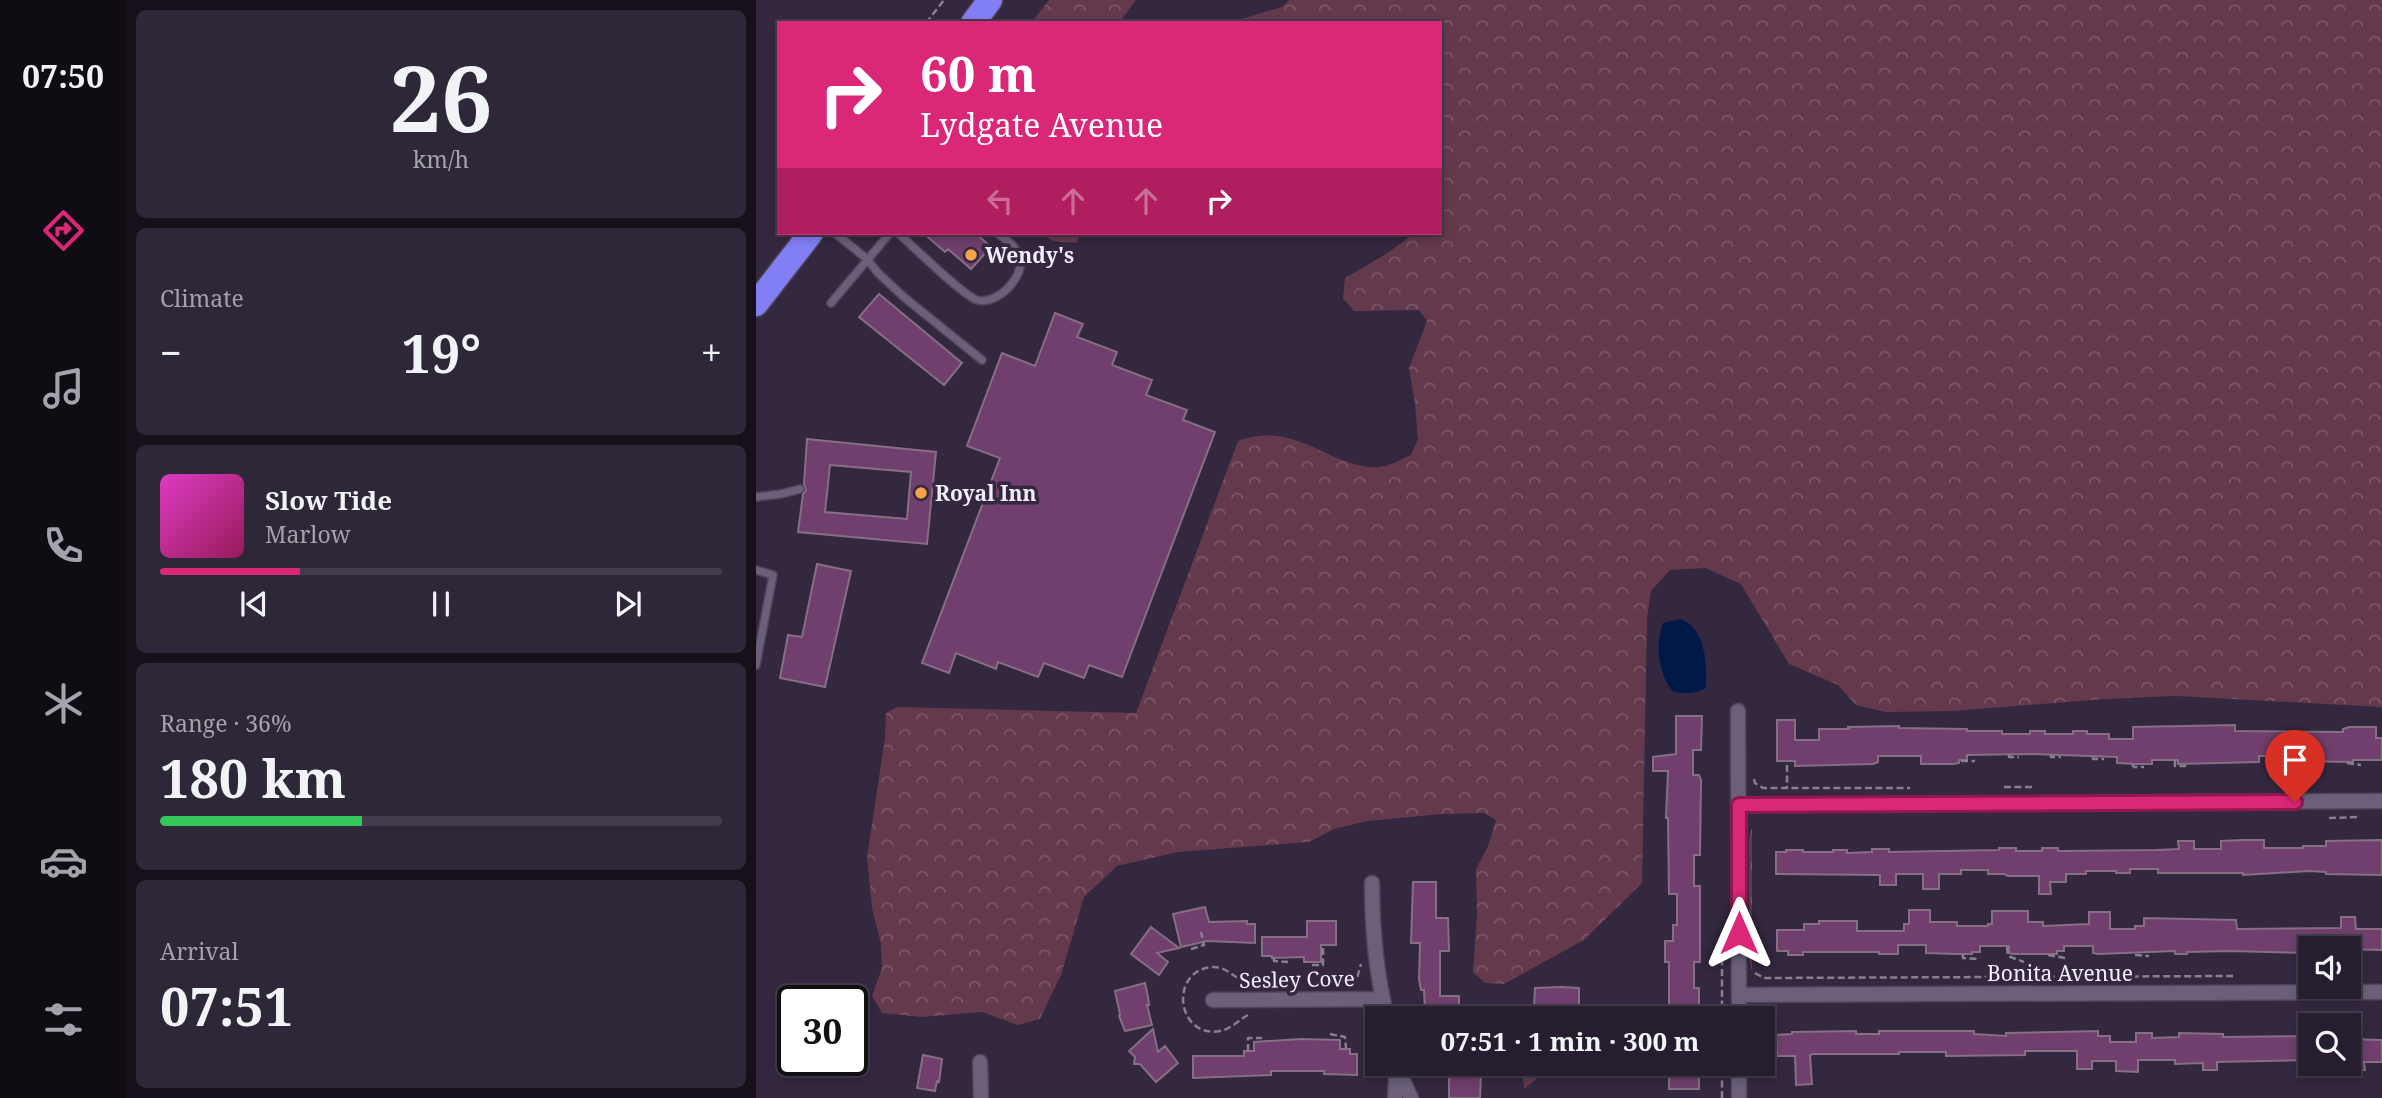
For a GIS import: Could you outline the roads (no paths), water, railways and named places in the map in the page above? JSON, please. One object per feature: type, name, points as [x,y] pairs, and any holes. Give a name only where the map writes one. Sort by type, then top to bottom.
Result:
[{"type":"highway","points":[[974,21],[990,0]]},
{"type":"highway","points":[[756,304],[809,235]]},
{"type":"street","points":[[1738,711],[1739,1006]]},
{"type":"street","points":[[1739,805],[2382,802]]},
{"type":"street","points":[[1372,883],[1373,940],[1384,1006]]},
{"type":"street","name":"Bonita Avenue","points":[[1739,995],[2382,992]]},
{"type":"street","name":"Sesley Cove","points":[[1213,1000],[1382,999]]},
{"type":"street","points":[[980,1062],[981,1098]]},
{"type":"street","points":[[1395,1098],[1397,1076]]},
{"type":"street","points":[[1402,1076],[1411,1098]]},
{"type":"street","points":[[1739,1076],[1739,1098]]},
{"type":"lane","points":[[837,235],[867,259],[905,298],[982,360]]},
{"type":"lane","points":[[831,303],[888,235]]},
{"type":"lane","points":[[900,235],[964,292],[978,300],[993,299],[1003,292],[1017,276],[1021,265],[1019,254],[1000,235]]},
{"type":"lane","points":[[756,497],[800,489]]},
{"type":"lane","points":[[756,570],[774,575],[756,665]]},
{"type":"water","points":[[1681,619],[1696,631],[1700,639],[1706,669],[1706,688],[1685,693],[1672,691],[1659,658],[1663,623]]},
{"type":"place","name":"Wendy's","points":[[971,255]]},
{"type":"place","name":"Royal Inn","points":[[921,493]]}]
